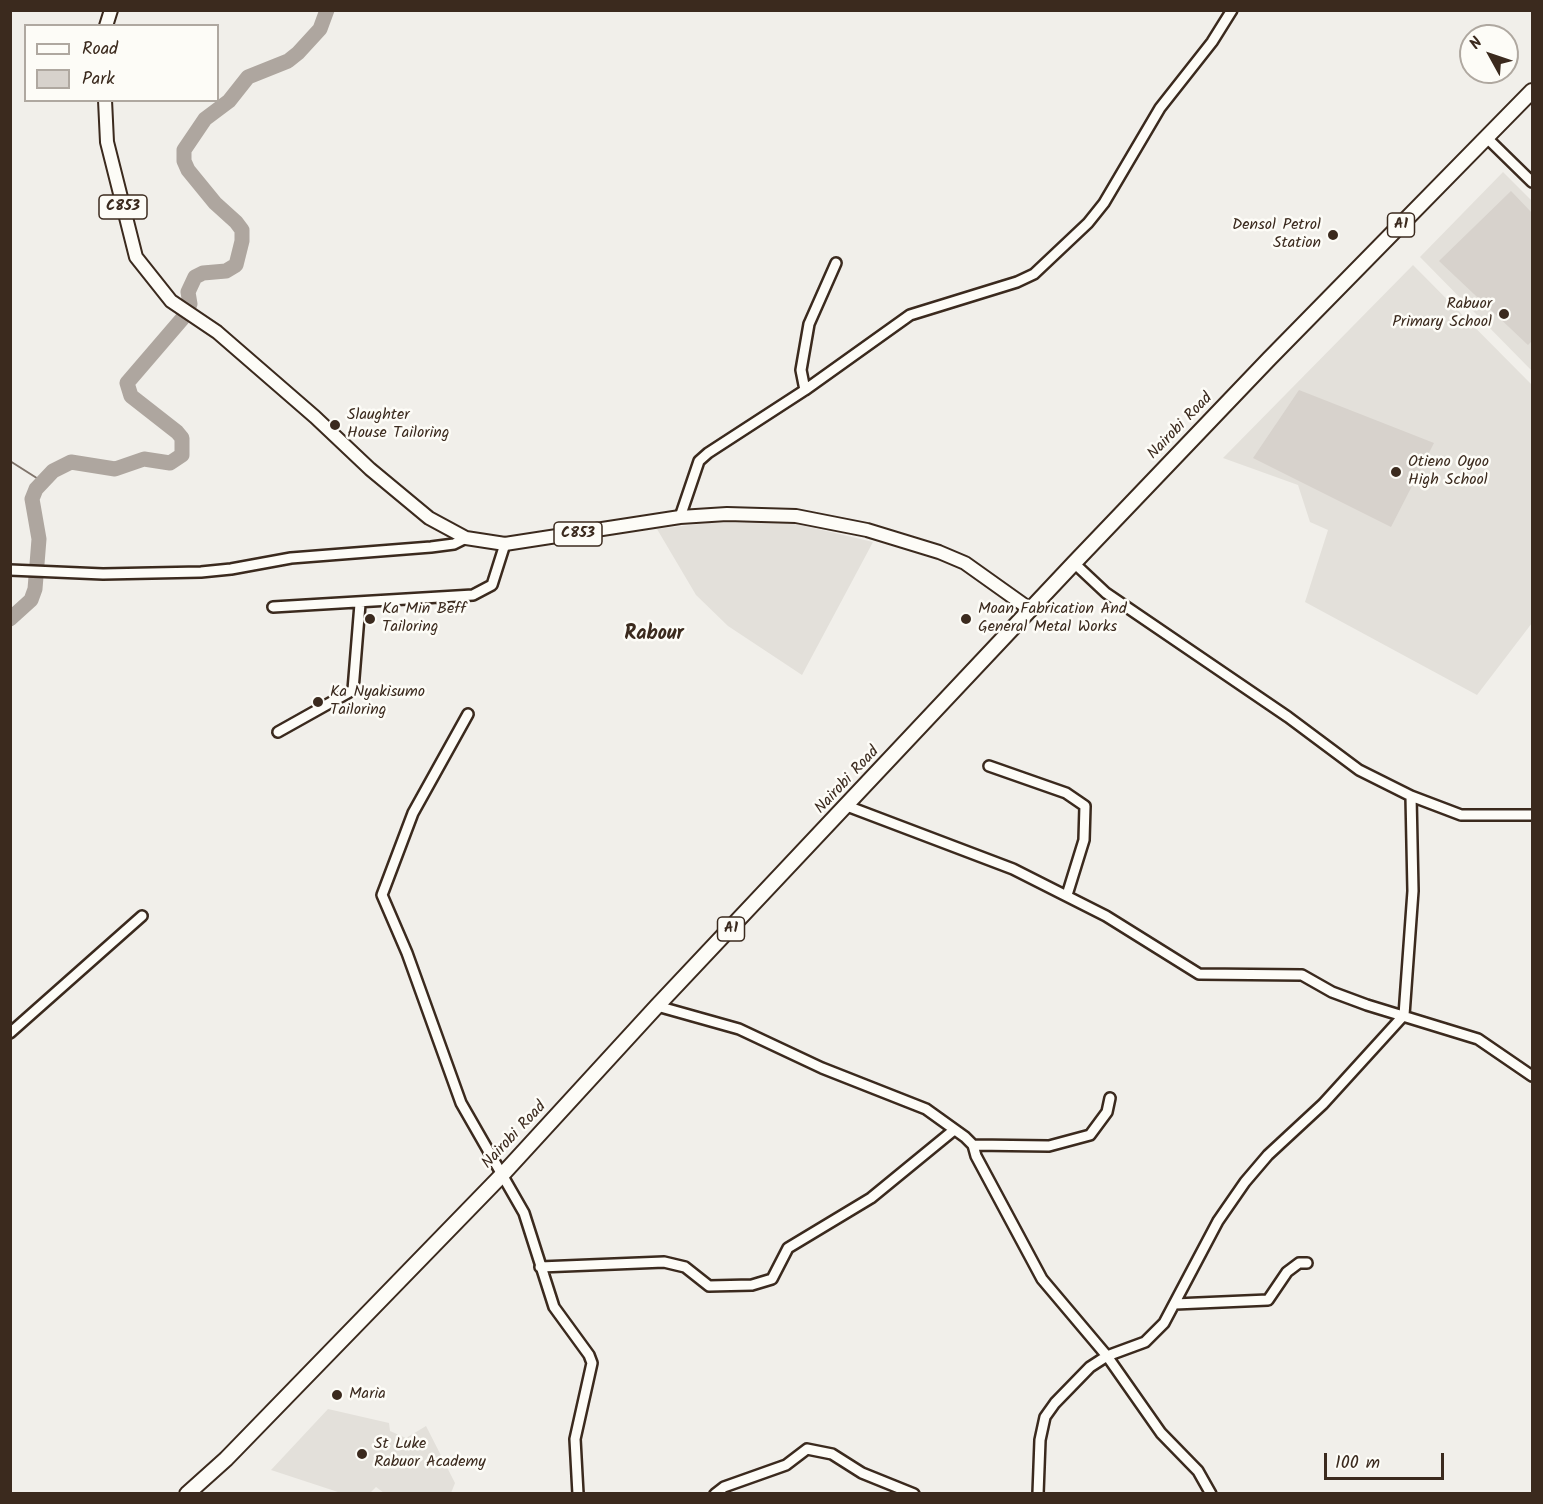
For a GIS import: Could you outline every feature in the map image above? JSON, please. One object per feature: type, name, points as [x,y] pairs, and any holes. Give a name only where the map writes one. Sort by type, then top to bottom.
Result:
[{"type":"highway","name":"Nairobi Road","points":[[187,1494],[226,1459],[502,1175],[657,1006],[1074,563],[1269,359],[1533,91]]},
{"type":"main road","name":"C853","points":[[105,102],[108,142],[136,257],[171,300],[217,332],[420,511],[466,538],[506,544],[680,518],[727,514],[796,516],[867,530],[939,552],[965,563],[1031,610]]},
{"type":"street","points":[[680,518],[699,461],[805,390],[910,315],[1017,282],[1034,274],[1088,224],[1104,203],[1160,108],[1212,42],[1232,10]]},
{"type":"street","points":[[1487,138],[1533,182]]},
{"type":"street","points":[[805,390],[801,370],[809,324],[836,263]]},
{"type":"street","points":[[10,570],[103,574],[201,572],[291,558],[431,547],[454,544],[466,538]]},
{"type":"street","points":[[273,608],[473,595],[492,585],[506,544]]},
{"type":"street","points":[[1074,563],[1106,593],[1288,717],[1359,770],[1411,796],[1461,815],[1533,815]]},
{"type":"street","points":[[278,732],[353,690],[360,603]]},
{"type":"street","points":[[468,714],[413,813],[382,896],[407,953],[461,1103],[524,1213],[554,1307],[592,1362],[575,1439],[578,1494]]},
{"type":"street","points":[[989,766],[1066,793],[1085,806],[1084,840],[1067,896]]},
{"type":"street","points":[[1038,1494],[1040,1440],[1046,1417],[1090,1367],[1107,1356],[1145,1342],[1164,1323],[1218,1221],[1245,1182],[1268,1155],[1323,1104],[1404,1015],[1413,891],[1411,796]]},
{"type":"street","points":[[847,806],[1013,869],[1125,927],[1199,974],[1302,975],[1332,992],[1367,1005],[1478,1039],[1533,1076]]},
{"type":"street","points":[[10,1033],[142,916]]},
{"type":"street","points":[[657,1006],[739,1029],[822,1068],[926,1109],[973,1145],[976,1156],[1042,1279],[1107,1356],[1161,1433],[1198,1471],[1211,1494]]},
{"type":"street","points":[[973,1145],[1049,1146],[1090,1135],[1107,1112],[1110,1098]]},
{"type":"street","points":[[540,1267],[664,1262],[685,1268],[709,1286],[752,1285],[772,1279],[788,1248],[871,1198],[954,1130]]},
{"type":"street","points":[[1175,1304],[1268,1300],[1287,1272],[1299,1263],[1307,1263]]},
{"type":"street","points":[[715,1494],[724,1487],[786,1465],[807,1449],[832,1454],[862,1473],[914,1494]]},
{"type":"shaded area","name":"Rabuor Primary School","points":[[1503,172],[1532,201],[1532,371],[1420,257]]},
{"type":"shaded area","name":"Otieno Oyoo High School","points":[[1413,265],[1532,385],[1532,623],[1477,695],[1305,602],[1328,530],[1310,522],[1298,485],[1223,458]]},
{"type":"shaded area","points":[[788,522],[873,542],[802,675],[728,626],[696,595],[657,529],[708,523]]},
{"type":"shaded area","name":"St Luke Rabuor Academy","points":[[328,1409],[389,1423],[390,1431],[406,1438],[426,1426],[455,1483],[451,1493],[384,1493],[376,1487],[370,1493],[341,1493],[271,1470]]},
{"type":"green space","name":"Rabuor Primary School","points":[[1511,191],[1532,213],[1532,341],[1528,345],[1439,261]]},
{"type":"green space","points":[[1299,390],[1434,443],[1391,527],[1253,458]]},
{"type":"waterway","points":[[10,619],[31,600],[35,589],[39,539],[32,499],[36,489],[53,471],[71,462],[115,469],[144,459],[170,463],[182,455],[182,438],[131,396],[127,383],[182,319],[190,304],[188,292],[195,277],[203,273],[226,271],[236,265],[242,241],[242,230],[236,222],[215,203],[188,170],[184,161],[184,150],[205,119],[229,101],[248,77],[288,61],[298,53],[320,29],[327,10]]},
{"type":"waterway","points":[[10,461],[43,482]]},
{"type":"place","name":"Densol Petrol Station","points":[[1333,235]]},
{"type":"place","name":"Rabuor Primary School","points":[[1504,314]]},
{"type":"place","name":"Slaughter House Tailoring","points":[[335,425]]},
{"type":"place","name":"Otieno Oyoo High School","points":[[1396,472]]},
{"type":"place","name":"Ka Min Beff Tailoring","points":[[370,619]]},
{"type":"place","name":"Moan Fabrication And General Metal Works","points":[[966,619]]},
{"type":"place","name":"Ka Nyakisumo Tailoring","points":[[318,702]]},
{"type":"place","name":"Maria","points":[[337,1395]]},
{"type":"place","name":"St Luke Rabuor Academy","points":[[362,1454]]},
{"type":"district","name":"Rabour","points":[[654,636]]}]
